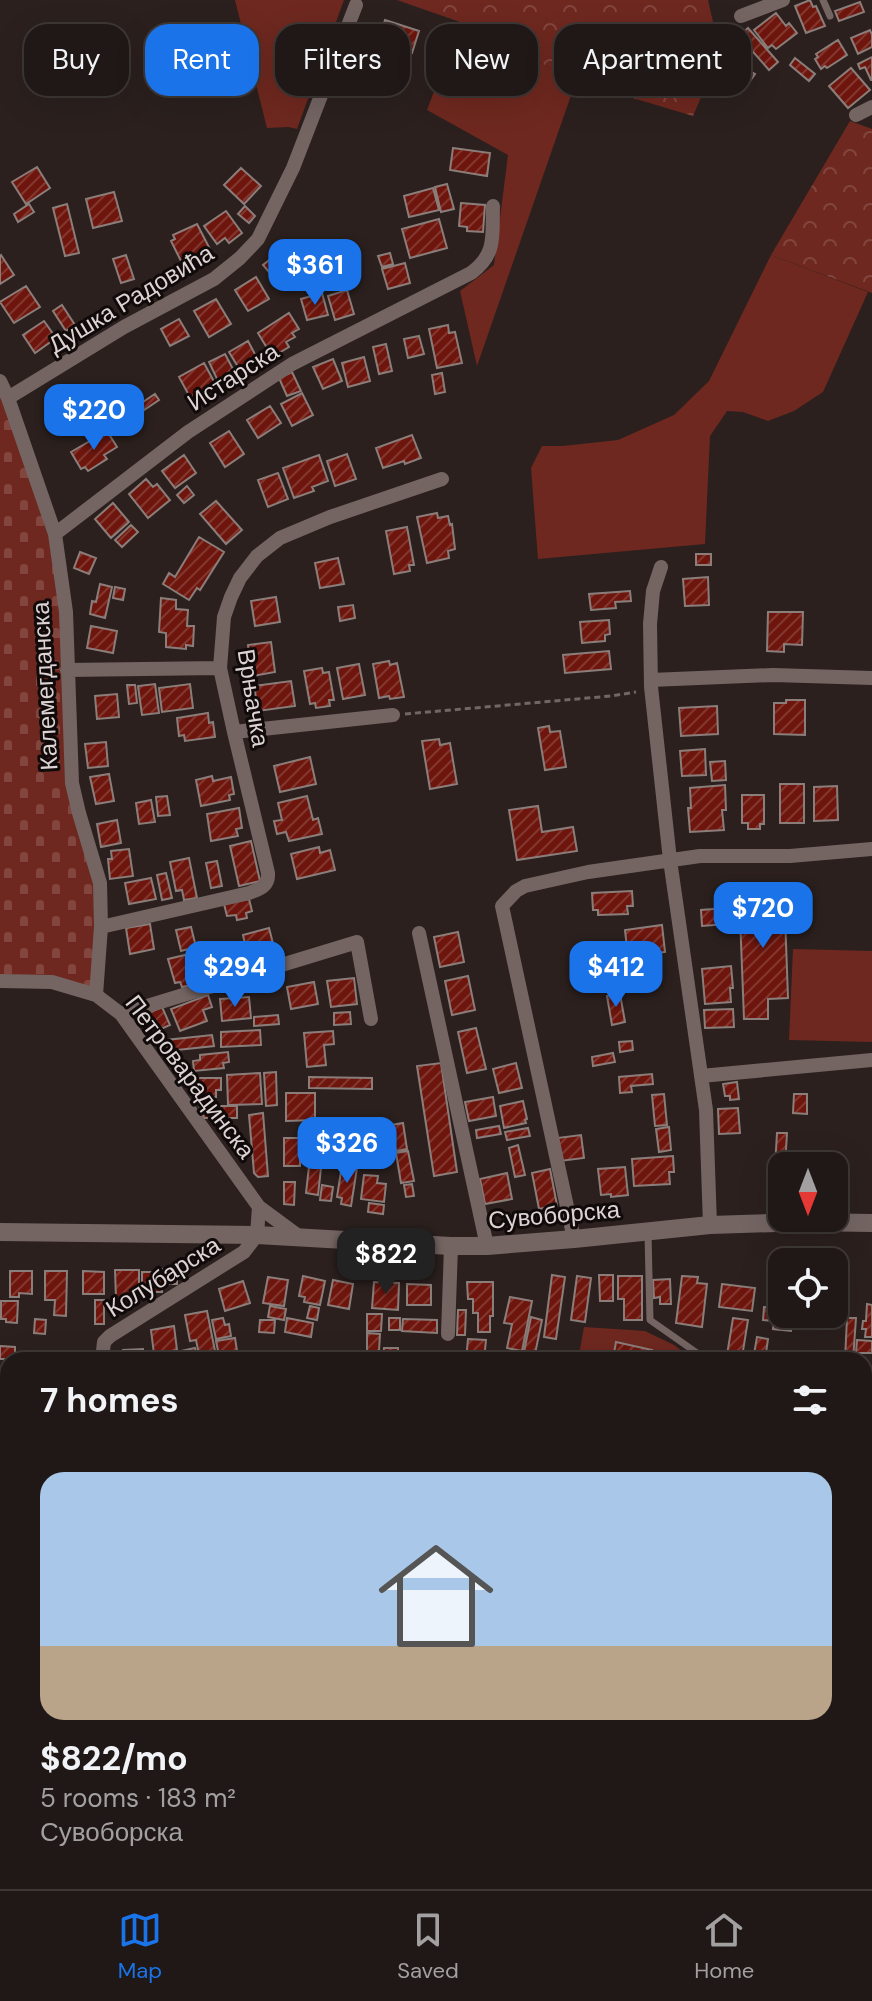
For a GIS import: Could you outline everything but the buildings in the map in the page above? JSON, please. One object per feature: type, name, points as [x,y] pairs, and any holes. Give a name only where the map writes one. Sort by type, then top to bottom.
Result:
[{"type":"main road","name":"Сувоборска","points":[[0,1232],[257,1235],[487,1246],[710,1225],[872,1223]]},
{"type":"street","points":[[741,16],[783,0]]},
{"type":"street","name":"Душка Радовића","points":[[8,398],[124,327],[214,279],[258,239],[293,168],[356,5]]},
{"type":"street","points":[[856,115],[872,107]]},
{"type":"street","name":"Истарска","points":[[55,534],[188,432],[292,364],[484,264],[492,243],[493,206]]},
{"type":"street","name":"Калемегданска","points":[[0,381],[55,534],[66,612],[72,783],[100,883],[101,927],[96,995]]},
{"type":"street","name":"Врњачка","points":[[101,927],[249,893],[265,885],[268,873],[220,668],[224,617],[231,597],[240,578],[257,556],[280,538],[442,479]]},
{"type":"street","points":[[661,567],[653,591],[650,624],[651,684],[670,860],[706,1110],[710,1225]]},
{"type":"street","points":[[67,670],[220,668]]},
{"type":"street","points":[[651,684],[773,675],[872,678]]},
{"type":"street","points":[[234,732],[393,715]]},
{"type":"street","points":[[574,1239],[502,906],[525,886],[588,872],[700,856],[790,856],[872,849]]},
{"type":"street","points":[[419,933],[487,1246]]},
{"type":"street","points":[[121,1014],[357,942],[371,1019]]},
{"type":"street","name":"Петроварадинска","points":[[0,981],[52,982],[96,995],[121,1014],[259,1207],[301,1238]]},
{"type":"street","points":[[701,1076],[872,1060]]},
{"type":"street","points":[[257,1235],[259,1207]]},
{"type":"street","name":"Колубарска","points":[[103,1352],[104,1342],[110,1336],[244,1252],[257,1235]]},
{"type":"street","points":[[448,1334],[451,1246]]},
{"type":"lane","points":[[823,0],[830,16]]},
{"type":"lane","points":[[648,1231],[650,1320],[696,1352]]},
{"type":"path","points":[[393,715],[611,696],[632,693],[651,684]]},
{"type":"green space","points":[[235,0],[344,0],[335,24],[275,24],[275,96],[309,96],[297,129],[267,128],[259,96],[259,24],[241,24]]},
{"type":"green space","points":[[397,0],[708,0],[713,24],[554,24],[554,70],[538,62],[538,24],[460,22]]},
{"type":"green space","points":[[538,62],[554,70],[554,96],[571,96],[477,366],[460,291],[494,265],[508,155],[427,110],[432,96],[538,96]]},
{"type":"green space","points":[[626,96],[702,96],[693,116]]},
{"type":"green space","points":[[850,121],[872,129],[872,293],[771,255]]},
{"type":"green space","points":[[771,255],[868,292],[823,392],[794,411],[768,421],[743,412],[727,411],[710,436],[705,544],[538,559],[531,468],[542,446],[618,440],[674,415],[709,381]]},
{"type":"green space","points":[[0,381],[55,534],[72,783],[97,869],[96,995],[0,981]]},
{"type":"green space","points":[[793,949],[872,951],[872,1042],[789,1040]]},
{"type":"green space","points":[[584,1327],[645,1331],[683,1352],[579,1352]]}]
